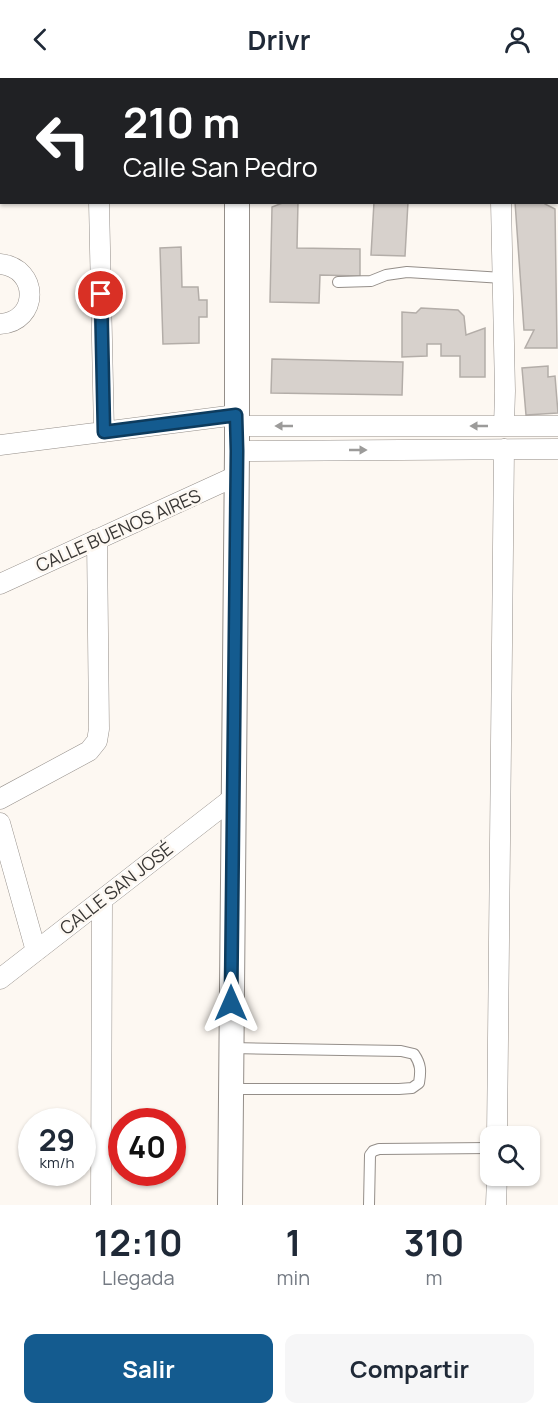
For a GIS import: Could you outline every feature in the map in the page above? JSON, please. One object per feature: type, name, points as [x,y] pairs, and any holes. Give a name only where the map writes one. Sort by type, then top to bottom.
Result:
[{"type":"street","points":[[99,204],[104,432]]},
{"type":"street","points":[[230,1205],[237,204]]},
{"type":"street","points":[[501,204],[504,426]]},
{"type":"street","points":[[0,264],[21,272],[27,280],[30,300],[20,316],[13,321],[0,324]]},
{"type":"street","points":[[0,446],[104,432],[236,421],[558,426]]},
{"type":"street","points":[[497,1126],[504,449]]},
{"type":"street","points":[[237,451],[558,449]]},
{"type":"street","name":"CALLE BUENOS AIRES","points":[[0,584],[236,476]]},
{"type":"street","points":[[0,799],[88,751],[97,741],[99,729],[97,539]]},
{"type":"street","name":"CALLE SAN JOSÉ","points":[[0,979],[233,798]]},
{"type":"street","points":[[0,823],[36,951]]},
{"type":"street","points":[[101,1205],[102,900]]},
{"type":"street","points":[[496,1186],[496,1205]]},
{"type":"lane","points":[[338,282],[371,281],[386,275],[407,272],[503,278]]},
{"type":"lane","points":[[230,1089],[412,1088],[419,1083],[421,1071],[419,1061],[414,1054],[401,1051],[231,1048]]},
{"type":"lane","points":[[369,1205],[370,1155],[373,1150],[480,1148]]},
{"type":"building","points":[[280,204],[298,204],[297,248],[360,249],[360,276],[320,275],[319,303],[270,302],[272,207]]},
{"type":"building","points":[[374,204],[408,204],[405,256],[371,255]]},
{"type":"building","points":[[515,204],[545,204],[555,209],[557,348],[525,348],[534,330],[524,330]]},
{"type":"building","points":[[181,247],[182,287],[198,287],[199,300],[207,300],[207,317],[199,317],[199,343],[163,344],[160,248]]},
{"type":"building","points":[[421,308],[458,310],[464,316],[466,335],[485,328],[485,377],[460,377],[460,356],[441,356],[441,344],[427,344],[427,356],[402,357],[402,312],[416,313]]},
{"type":"building","points":[[272,359],[403,362],[402,395],[271,393]]},
{"type":"building","points":[[548,366],[548,377],[555,376],[558,413],[526,415],[522,368]]},
{"type":"route","points":[[101,294],[104,432],[236,415],[231,1003]]}]
